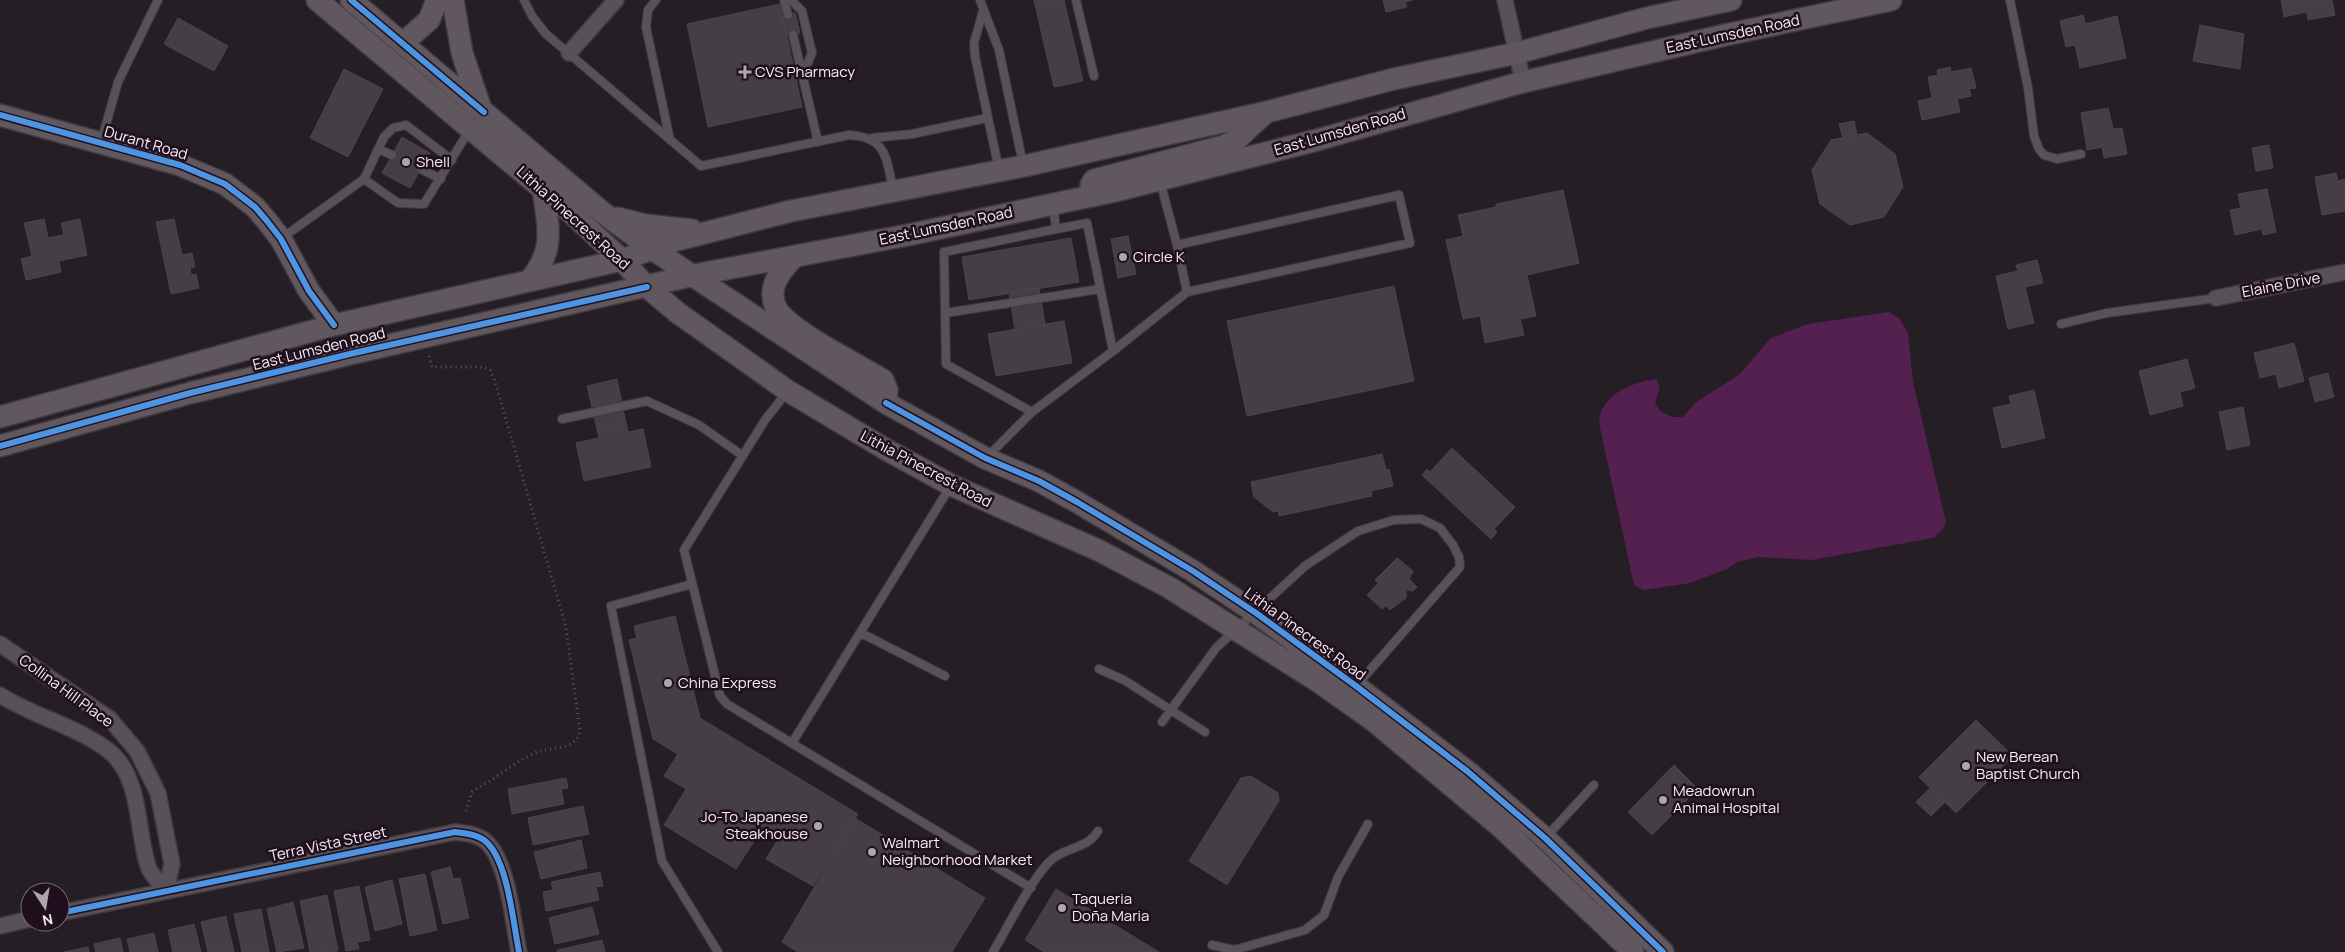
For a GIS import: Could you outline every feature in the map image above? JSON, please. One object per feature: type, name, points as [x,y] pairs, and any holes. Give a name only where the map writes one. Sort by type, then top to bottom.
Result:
[{"type":"main road","name":"Lithia Pinecrest Road","points":[[317,0],[652,249],[886,403],[986,458],[1038,481],[1077,502],[1193,571],[1256,613],[1452,759],[1545,838],[1663,952]]},
{"type":"main road","name":"Lithia Pinecrest Road","points":[[351,0],[403,44],[543,189],[622,260],[647,287],[678,313],[788,391],[840,423],[952,485],[1100,551],[1170,588],[1237,629],[1374,721],[1502,828],[1633,952]]},
{"type":"main road","points":[[403,44],[429,20],[437,0]]},
{"type":"main road","points":[[453,0],[462,54],[476,99],[477,120]]},
{"type":"main road","name":"East Lumsden Road","points":[[0,417],[334,325],[622,260],[708,232],[808,208],[1024,166],[1267,112],[1394,79],[1517,53],[1647,18],[1732,0]]},
{"type":"main road","name":"East Lumsden Road","points":[[0,446],[190,394],[354,353],[694,275],[1093,196],[1317,140],[1523,82],[1725,35],[1890,0]]},
{"type":"main road","points":[[1093,196],[1091,185],[1094,180],[1224,146],[1237,140],[1267,112]]},
{"type":"main road","name":"Durant Road","points":[[0,115],[180,165],[225,184],[255,206],[281,240],[294,267],[334,325]]},
{"type":"main road","points":[[530,280],[545,256],[549,241],[543,189]]},
{"type":"main road","points":[[602,212],[645,225],[708,232]]},
{"type":"main road","points":[[795,256],[783,268],[775,284],[772,294],[774,305],[782,316],[809,335],[883,380],[887,390],[886,403]]},
{"type":"main road","points":[[1502,828],[1523,841],[1532,843],[1545,838]]},
{"type":"street","points":[[569,53],[616,0]]},
{"type":"street","points":[[1505,0],[1523,82]]},
{"type":"street","name":"Elaine Drive","points":[[2216,298],[2345,272]]},
{"type":"street","name":"Collina Hill Place","points":[[0,644],[110,719],[137,751],[158,793],[172,864],[166,890]]},
{"type":"street","name":"Collina Hill Place","points":[[0,695],[14,704],[93,741],[110,752],[122,767],[132,788],[148,868],[166,890]]},
{"type":"street","name":"Terra Vista Street","points":[[70,911],[443,833],[470,834],[482,838],[491,846],[500,863],[519,952]]},
{"type":"street","points":[[0,926],[20,921]]},
{"type":"lane","points":[[100,144],[118,82],[158,0]]},
{"type":"lane","points":[[524,0],[538,26],[701,166],[850,135],[872,138],[912,134],[988,118]]},
{"type":"lane","points":[[656,0],[648,10],[646,27],[670,140]]},
{"type":"lane","points":[[784,0],[788,14]]},
{"type":"lane","points":[[791,0],[802,11],[812,53],[802,76]]},
{"type":"lane","points":[[980,0],[998,50],[1024,166]]},
{"type":"lane","points":[[1076,0],[1094,76]]},
{"type":"lane","points":[[2010,0],[2028,88],[2034,136],[2044,155],[2057,159],[2081,154]]},
{"type":"lane","points":[[983,11],[974,43],[975,56],[999,171]]},
{"type":"lane","points":[[793,35],[818,142]]},
{"type":"lane","points":[[364,179],[398,203],[424,204],[477,120]]},
{"type":"lane","points":[[281,240],[364,179],[384,137],[393,128],[406,125],[452,160]]},
{"type":"lane","points":[[872,138],[883,152],[894,191]]},
{"type":"lane","points":[[378,149],[392,155]]},
{"type":"lane","points":[[421,169],[441,179]]},
{"type":"lane","points":[[1160,179],[1187,292]]},
{"type":"lane","points":[[986,458],[1032,412],[1187,292],[1410,243],[1399,195],[1177,245]]},
{"type":"lane","points":[[1053,205],[1056,229]]},
{"type":"lane","points":[[1032,412],[946,364],[944,252],[1087,224],[1113,351]]},
{"type":"lane","points":[[945,313],[1100,290]]},
{"type":"lane","points":[[2061,324],[2107,313],[2216,298]]},
{"type":"lane","points":[[788,391],[765,420],[684,550],[718,689],[723,701],[1032,888]]},
{"type":"lane","points":[[562,419],[647,401],[699,425],[743,456]]},
{"type":"lane","points":[[792,743],[952,485]]},
{"type":"lane","points":[[1162,722],[1212,653],[1305,566],[1358,532],[1394,520],[1421,519],[1440,528],[1453,545],[1459,557],[1460,567],[1356,686]]},
{"type":"lane","points":[[692,584],[611,606],[662,861],[718,952]]},
{"type":"lane","points":[[861,633],[945,676]]},
{"type":"lane","points":[[1099,669],[1124,680],[1205,732]]},
{"type":"lane","points":[[1545,838],[1594,785]]},
{"type":"lane","points":[[1212,945],[1234,950],[1305,930],[1324,915],[1338,877],[1368,824]]},
{"type":"lane","points":[[993,952],[1052,859],[1090,842],[1098,831]]},
{"type":"path","points":[[428,353],[432,367],[484,366],[490,370],[494,378],[566,626],[580,732],[576,740],[569,745],[538,752],[476,790],[469,798],[466,811]]},
{"type":"shaded area","points":[[1889,312],[1899,318],[1908,333],[1913,382],[1946,522],[1943,529],[1933,538],[1812,560],[1758,557],[1737,562],[1727,569],[1690,583],[1644,590],[1634,585],[1599,423],[1601,413],[1611,398],[1637,383],[1656,379],[1660,387],[1655,403],[1660,411],[1673,417],[1683,417],[1696,402],[1739,375],[1771,338],[1808,324]]},
{"type":"building","points":[[1034,0],[1064,0],[1083,81],[1054,87]]},
{"type":"building","points":[[1383,0],[1413,0],[1405,2],[1407,7],[1386,12]]},
{"type":"building","points":[[2281,0],[2332,0],[2335,15],[2308,20],[2307,12],[2284,17]]},
{"type":"building","name":"CVS Pharmacy","points":[[780,4],[802,107],[708,127],[687,24]]},
{"type":"building","points":[[795,13],[800,33],[787,36],[782,16]]},
{"type":"building","points":[[2083,15],[2085,24],[2117,16],[2126,58],[2080,68],[2075,45],[2066,47],[2060,21]]},
{"type":"building","points":[[178,18],[228,46],[214,71],[164,44]]},
{"type":"building","points":[[2200,25],[2244,34],[2240,69],[2193,61]]},
{"type":"building","points":[[1950,67],[1951,72],[1971,68],[1976,88],[1969,89],[1971,96],[1957,99],[1960,112],[1922,120],[1918,101],[1936,97],[1932,97],[1928,77],[1938,75],[1937,70]]},
{"type":"building","points":[[344,69],[383,89],[348,157],[310,138]]},
{"type":"building","points":[[2108,108],[2113,129],[2122,128],[2127,154],[2104,158],[2102,147],[2087,150],[2081,113]]},
{"type":"building","points":[[1854,121],[1857,135],[1843,138],[1839,124]]},
{"type":"building","points":[[1867,133],[1895,154],[1903,187],[1884,217],[1850,225],[1820,204],[1812,170],[1831,140]]},
{"type":"building","name":"Shell","points":[[402,137],[430,153],[410,188],[382,173]]},
{"type":"building","points":[[2269,145],[2273,168],[2256,171],[2252,148]]},
{"type":"building","points":[[2336,173],[2338,181],[2345,179],[2345,211],[2322,215],[2315,177]]},
{"type":"building","points":[[2267,189],[2276,232],[2263,235],[2262,229],[2235,235],[2230,210],[2241,208],[2238,194]]},
{"type":"building","points":[[1563,190],[1579,263],[1527,275],[1536,316],[1520,319],[1524,335],[1485,343],[1480,316],[1463,319],[1446,240],[1463,236],[1458,215],[1496,207],[1496,204]]},
{"type":"building","points":[[44,219],[48,238],[64,235],[61,223],[80,219],[87,255],[59,261],[61,272],[26,280],[21,259],[32,256],[24,223]]},
{"type":"building","points":[[174,219],[182,255],[192,253],[195,267],[190,268],[191,275],[196,274],[199,288],[171,294],[156,222]]},
{"type":"building","name":"Circle K","points":[[1128,236],[1136,274],[1118,278],[1111,239]]},
{"type":"building","points":[[1071,238],[1079,282],[969,300],[962,257]]},
{"type":"building","points":[[2037,260],[2043,283],[2025,287],[2034,323],[2008,329],[1996,276],[2018,271],[2016,265]]},
{"type":"building","points":[[1394,286],[1414,381],[1247,416],[1227,321]]},
{"type":"building","points":[[1039,288],[1045,324],[1015,329],[1009,293]]},
{"type":"building","points":[[1064,321],[1072,363],[996,376],[988,334]]},
{"type":"building","points":[[2294,343],[2304,381],[2279,388],[2276,374],[2260,378],[2254,353]]},
{"type":"building","points":[[2187,359],[2195,388],[2180,392],[2183,406],[2150,415],[2139,371]]},
{"type":"building","points":[[2328,373],[2334,397],[2315,402],[2309,378]]},
{"type":"building","points":[[617,379],[626,423],[597,429],[587,386]]},
{"type":"building","points":[[2034,390],[2045,438],[2002,448],[1993,408],[2011,404],[2009,396]]},
{"type":"building","points":[[2243,407],[2250,445],[2227,450],[2219,412]]},
{"type":"building","points":[[626,423],[628,432],[643,429],[651,467],[584,481],[576,443],[599,438],[597,429]]},
{"type":"building","points":[[1452,448],[1515,507],[1494,529],[1497,532],[1491,539],[1422,475],[1427,469],[1430,472]]},
{"type":"building","points":[[1382,454],[1386,470],[1389,469],[1393,486],[1371,491],[1372,496],[1279,516],[1278,511],[1273,512],[1254,497],[1251,482]]},
{"type":"building","points":[[1397,558],[1413,571],[1409,579],[1417,587],[1413,591],[1406,590],[1406,598],[1390,610],[1386,606],[1382,609],[1367,595],[1378,583],[1375,580]]},
{"type":"building","points":[[675,616],[700,718],[858,814],[813,886],[766,859],[780,836],[764,826],[736,869],[664,825],[686,789],[664,776],[678,754],[653,739],[629,640],[637,638],[634,626]]},
{"type":"building","name":"New Berean Baptist Church","points":[[1976,720],[2013,756],[1956,813],[1919,777]]},
{"type":"building","name":"Meadowrun Animal Hospital","points":[[1674,765],[1698,789],[1652,835],[1628,812]]},
{"type":"building","points":[[1251,776],[1278,793],[1279,801],[1227,885],[1189,861],[1241,778]]},
{"type":"building","points":[[566,778],[568,788],[561,789],[564,804],[512,814],[508,789]]},
{"type":"building","points":[[1930,788],[1945,802],[1931,816],[1916,802]]},
{"type":"building","points":[[583,806],[589,834],[533,845],[528,818]]},
{"type":"building","name":"Walmart Neighborhood Market","points":[[855,818],[985,898],[952,952],[798,952],[782,942]]},
{"type":"building","points":[[581,840],[587,868],[541,879],[534,852]]},
{"type":"building","points":[[450,867],[453,879],[460,878],[469,918],[443,924],[431,872]]},
{"type":"building","points":[[600,872],[603,886],[596,887],[599,900],[546,911],[543,892],[553,890],[551,882]]},
{"type":"building","points":[[425,874],[437,930],[410,936],[399,879]]},
{"type":"building","points":[[392,880],[402,924],[375,931],[365,887]]},
{"type":"building","points":[[359,886],[370,940],[357,942],[359,949],[346,951],[334,891]]},
{"type":"building","points":[[1056,889],[1159,952],[1044,952],[1025,940]]},
{"type":"building","points":[[327,895],[338,951],[310,952],[300,901]]},
{"type":"building","points":[[293,902],[304,948],[277,952],[267,909]]},
{"type":"building","points":[[592,907],[599,934],[555,944],[549,918]]},
{"type":"building","points":[[261,909],[269,952],[242,952],[234,914]]},
{"type":"building","points":[[226,916],[234,952],[208,952],[201,922]]},
{"type":"building","points":[[194,924],[201,952],[173,952],[168,930]]},
{"type":"building","points":[[154,933],[158,952],[130,952],[127,939]]},
{"type":"building","points":[[120,938],[123,952],[96,952],[94,944]]},
{"type":"building","points":[[602,940],[605,952],[557,952],[557,950]]},
{"type":"building","points":[[88,947],[89,952],[64,952]]},
{"type":"cycle path","points":[[351,0],[484,112]]},
{"type":"cycle path","points":[[0,115],[180,165],[225,184],[255,207],[281,239],[309,291],[334,325]]},
{"type":"cycle path","points":[[0,446],[190,393],[354,353],[647,287]]},
{"type":"cycle path","points":[[886,403],[985,458],[1039,481],[1077,502],[1193,571],[1256,613],[1356,686],[1467,771],[1545,838],[1663,952]]},
{"type":"cycle path","points":[[70,911],[455,832],[466,833],[484,840],[499,861],[512,909],[519,952]]},
{"type":"place","name":"CVS Pharmacy","points":[[745,72]]},
{"type":"place","name":"Shell","points":[[406,162]]},
{"type":"place","name":"Circle K","points":[[1123,257]]},
{"type":"place","name":"China Express","points":[[668,683]]},
{"type":"place","name":"New Berean Baptist Church","points":[[1966,766]]},
{"type":"place","name":"Meadowrun Animal Hospital","points":[[1663,800]]},
{"type":"place","name":"Jo-To Japanese Steakhouse","points":[[818,826]]},
{"type":"place","name":"Walmart Neighborhood Market","points":[[872,852]]},
{"type":"place","name":"Taqueria Doña Maria","points":[[1062,908]]}]
